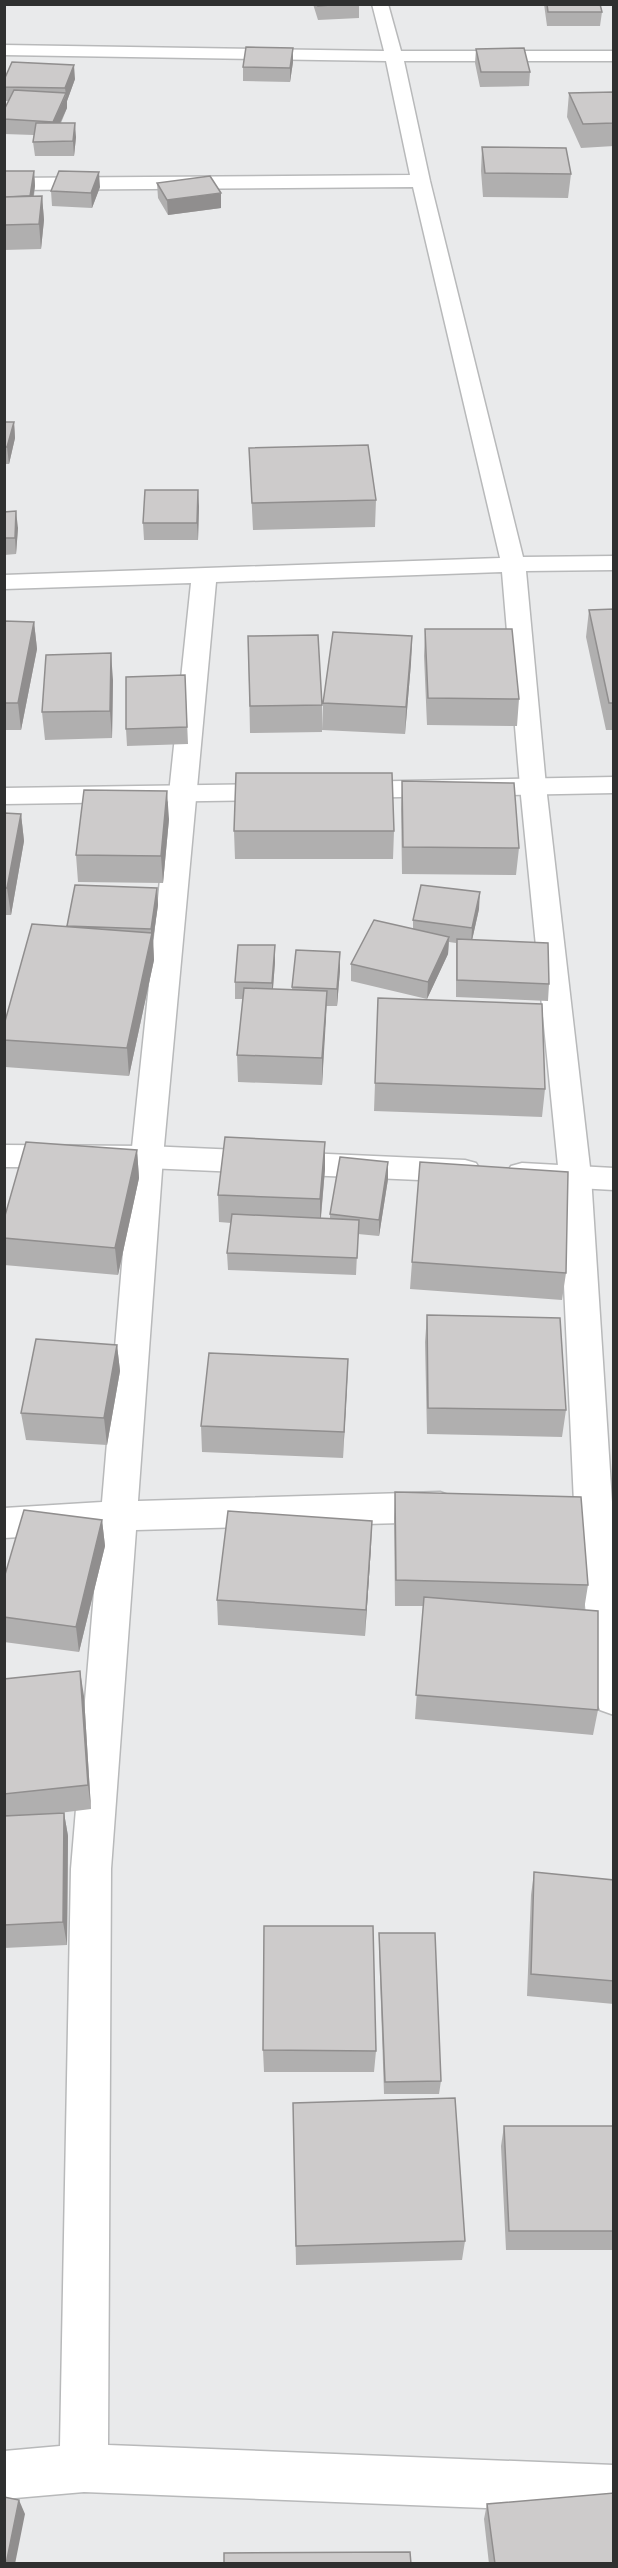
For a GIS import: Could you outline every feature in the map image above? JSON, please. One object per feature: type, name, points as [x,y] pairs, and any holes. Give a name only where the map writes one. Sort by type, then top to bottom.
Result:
[{"type":"street","points":[[380,4],[513,563],[533,786],[575,1176],[614,1698]]},
{"type":"street","points":[[4,50],[394,56],[614,56]]},
{"type":"street","points":[[4,184],[144,181],[421,181]]},
{"type":"street","points":[[4,582],[204,578],[513,563],[614,563]]},
{"type":"street","points":[[84,2468],[91,1869],[147,1157],[185,794],[204,578]]},
{"type":"street","points":[[4,796],[614,785]]},
{"type":"street","points":[[4,1156],[147,1157],[614,1179]]},
{"type":"street","points":[[557,1504],[600,1525]]},
{"type":"street","points":[[4,1523],[118,1516],[474,1506]]},
{"type":"street","points":[[4,2475],[84,2468],[614,2489]]},
{"type":"building","points":[[318,4],[345,4],[318,6]]},
{"type":"building","points":[[547,4],[600,4],[602,12],[548,12]]},
{"type":"building","points":[[246,47],[293,48],[290,68],[243,67]]},
{"type":"building","points":[[524,48],[530,72],[481,72],[476,49]]},
{"type":"building","points":[[12,62],[74,65],[65,88],[4,87],[4,80]]},
{"type":"building","points":[[14,90],[66,93],[53,122],[4,119],[4,110]]},
{"type":"building","points":[[614,92],[614,123],[583,124],[569,93]]},
{"type":"building","points":[[36,123],[75,123],[73,141],[33,142]]},
{"type":"building","points":[[482,147],[566,148],[571,174],[485,173]]},
{"type":"building","points":[[4,171],[34,171],[30,196],[4,197]]},
{"type":"building","points":[[59,171],[99,172],[91,193],[51,191]]},
{"type":"building","points":[[210,176],[221,193],[167,200],[157,183]]},
{"type":"building","points":[[42,196],[39,224],[4,225],[4,197]]},
{"type":"building","points":[[4,422],[14,422],[7,447],[4,447]]},
{"type":"building","points":[[368,445],[376,500],[252,503],[249,448]]},
{"type":"building","points":[[145,490],[198,490],[197,523],[143,523]]},
{"type":"building","points":[[16,511],[15,538],[4,538],[4,512]]},
{"type":"building","points":[[614,609],[614,703],[609,703],[589,610]]},
{"type":"building","points":[[4,621],[34,622],[18,703],[4,703]]},
{"type":"building","points":[[425,629],[512,629],[519,699],[428,698]]},
{"type":"building","points":[[333,632],[412,636],[406,707],[323,703]]},
{"type":"building","points":[[318,635],[322,705],[250,706],[248,636]]},
{"type":"building","points":[[111,653],[110,711],[42,712],[46,655]]},
{"type":"building","points":[[185,675],[187,727],[126,729],[126,677]]},
{"type":"building","points":[[236,773],[392,773],[394,831],[234,831]]},
{"type":"building","points":[[402,781],[514,783],[519,848],[403,847]]},
{"type":"building","points":[[84,790],[167,791],[161,856],[76,855]]},
{"type":"building","points":[[4,813],[21,814],[7,888],[4,888]]},
{"type":"building","points":[[75,885],[157,888],[151,929],[67,926]]},
{"type":"building","points":[[421,885],[480,892],[472,928],[413,920]]},
{"type":"building","points":[[374,920],[449,937],[428,982],[351,964]]},
{"type":"building","points":[[32,924],[152,933],[127,1048],[4,1040],[4,1025]]},
{"type":"building","points":[[457,939],[548,943],[549,984],[457,980]]},
{"type":"building","points":[[238,945],[275,945],[272,983],[235,982]]},
{"type":"building","points":[[296,950],[340,952],[337,989],[292,987]]},
{"type":"building","points":[[244,988],[327,991],[322,1058],[237,1055]]},
{"type":"building","points":[[378,998],[542,1004],[545,1089],[375,1083]]},
{"type":"building","points":[[225,1137],[325,1142],[320,1199],[218,1195]]},
{"type":"building","points":[[26,1142],[137,1150],[115,1248],[4,1238],[4,1219]]},
{"type":"building","points":[[340,1157],[388,1162],[379,1220],[330,1214]]},
{"type":"building","points":[[420,1162],[568,1172],[566,1273],[412,1262]]},
{"type":"building","points":[[232,1214],[359,1220],[357,1258],[227,1253]]},
{"type":"building","points":[[427,1315],[560,1318],[566,1410],[428,1408]]},
{"type":"building","points":[[36,1339],[117,1345],[104,1418],[21,1413]]},
{"type":"building","points":[[209,1353],[348,1359],[344,1432],[201,1426]]},
{"type":"building","points":[[395,1492],[581,1497],[588,1585],[396,1580]]},
{"type":"building","points":[[24,1510],[102,1520],[76,1627],[4,1617],[4,1578]]},
{"type":"building","points":[[228,1511],[372,1521],[366,1610],[217,1600]]},
{"type":"building","points":[[424,1597],[598,1611],[598,1710],[416,1695]]},
{"type":"building","points":[[80,1671],[88,1785],[4,1794],[4,1679]]},
{"type":"building","points":[[64,1813],[63,1922],[4,1925],[4,1816]]},
{"type":"building","points":[[534,1872],[614,1880],[614,1981],[531,1974]]},
{"type":"building","points":[[264,1926],[373,1926],[376,2051],[263,2050]]},
{"type":"building","points":[[379,1933],[435,1933],[441,2081],[385,2082]]},
{"type":"building","points":[[455,2098],[465,2241],[296,2246],[293,2103]]},
{"type":"building","points":[[504,2126],[614,2126],[614,2231],[509,2231]]},
{"type":"building","points":[[614,2493],[614,2564],[495,2564],[487,2504]]},
{"type":"building","points":[[4,2497],[19,2500],[6,2564],[4,2564]]},
{"type":"building","points":[[410,2552],[411,2564],[224,2564],[224,2553]]}]
